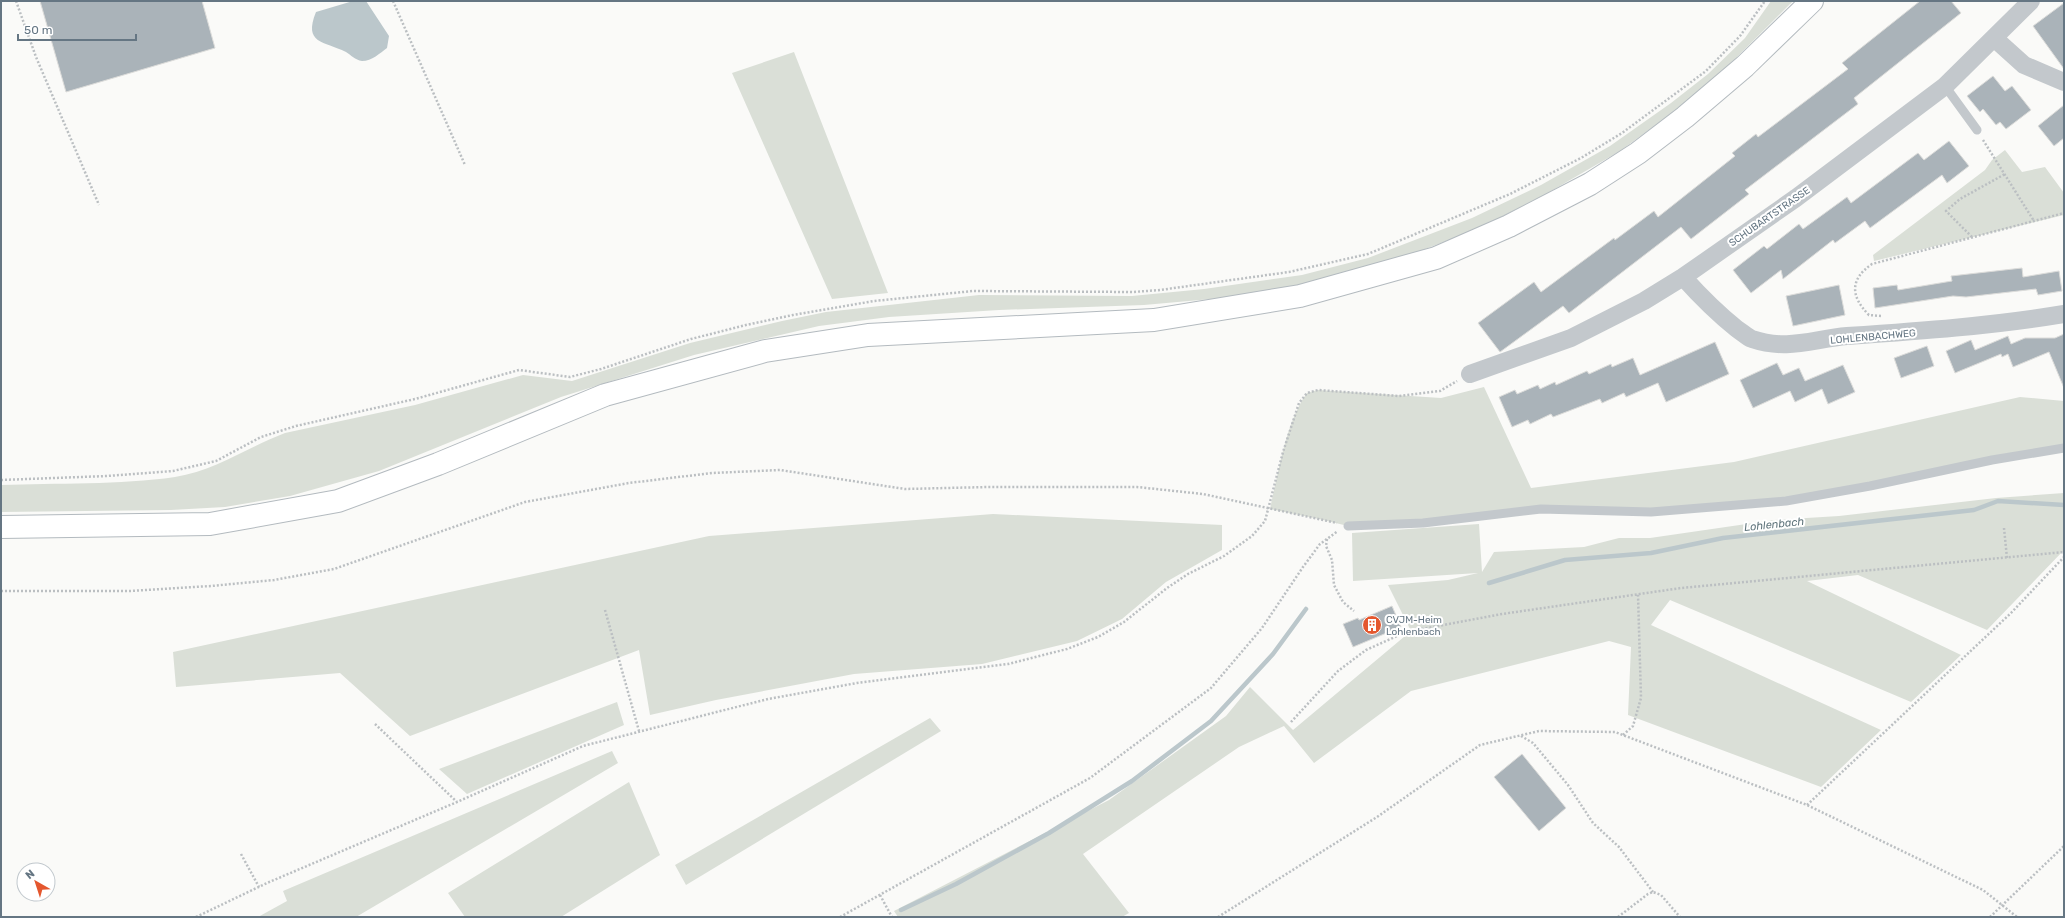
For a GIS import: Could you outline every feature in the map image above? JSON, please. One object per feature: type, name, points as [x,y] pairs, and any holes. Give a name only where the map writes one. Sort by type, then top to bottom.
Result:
[{"type":"main road","points":[[1,527],[210,524],[338,501],[438,464],[605,395],[765,351],[868,335],[1154,320],[1300,296],[1436,258],[1510,226],[1590,184],[1638,153],[1685,117],[1745,66],[1812,1]]},
{"type":"street","name":"SCHUBARTSTRASSE","points":[[1470,374],[1571,338],[1644,301],[1683,277],[1796,198],[1945,86],[2031,1]]},
{"type":"street","points":[[1994,38],[2024,65],[2064,82]]},
{"type":"street","name":"LOHLENBACHWEG","points":[[1683,277],[1705,302],[1726,320],[1750,338],[1773,345],[1801,345],[1845,337],[2019,322],[2064,314]]},
{"type":"lane","points":[[1945,86],[1977,130]]},
{"type":"lane","points":[[1348,526],[1423,523],[1541,509],[1651,512],[1786,501],[1870,486],[1992,460],[2064,448]]},
{"type":"path","points":[[16,1],[36,57],[99,205]]},
{"type":"path","points":[[393,1],[465,165]]},
{"type":"path","points":[[1,480],[107,476],[173,471],[216,461],[260,437],[296,426],[415,400],[519,370],[570,377],[602,369],[691,338],[793,314],[859,303],[973,291],[1133,292],[1160,290],[1289,272],[1368,254],[1510,194],[1581,158],[1622,133],[1706,71],[1740,36],[1765,1]]},
{"type":"path","points":[[1977,130],[2034,221]]},
{"type":"path","points":[[1972,237],[1946,211],[1960,199],[2004,174]]},
{"type":"path","points":[[1885,316],[1869,315],[1858,305],[1854,287],[1860,272],[1872,264],[2064,213]]},
{"type":"path","points":[[196,917],[259,887],[583,746],[768,699],[857,683],[1008,664],[1067,648],[1098,637],[1124,622],[1167,588],[1188,574],[1224,556],[1252,536],[1265,521],[1270,509],[1286,445],[1299,403],[1307,393],[1318,390],[1399,396],[1440,391],[1470,374]]},
{"type":"path","points":[[1,591],[129,591],[274,580],[334,569],[525,502],[629,483],[712,473],[780,470],[905,489],[988,487],[1137,487],[1203,494],[1319,518],[1348,526]]},
{"type":"path","points":[[840,917],[1090,778],[1211,688],[1262,628],[1303,567],[1327,538],[1348,526]]},
{"type":"path","points":[[2004,528],[2007,558]]},
{"type":"path","points":[[1327,538],[1326,546],[1332,560],[1334,586],[1343,602],[1354,611]]},
{"type":"path","points":[[1291,722],[1338,671],[1366,650],[1406,632],[1502,614],[1638,594],[1858,570],[2064,552]]},
{"type":"path","points":[[1807,805],[2011,614],[2064,557]]},
{"type":"path","points":[[1623,735],[1633,726],[1641,698],[1638,594]]},
{"type":"path","points":[[605,610],[639,731]]},
{"type":"path","points":[[375,724],[457,802]]},
{"type":"path","points":[[1218,917],[1376,817],[1480,745],[1539,731],[1615,732],[1807,805],[1983,890],[2017,917]]},
{"type":"path","points":[[1520,735],[1533,743],[1568,785],[1593,823],[1619,847],[1653,892]]},
{"type":"path","points":[[1990,917],[2064,846]]},
{"type":"path","points":[[241,854],[259,887]]},
{"type":"path","points":[[1618,917],[1648,894],[1653,892],[1661,894],[1680,917]]},
{"type":"path","points":[[880,895],[892,917]]},
{"type":"shaded area","points":[[353,1],[366,1],[389,36],[387,48],[366,61],[357,60],[346,52],[323,43],[314,36],[312,30],[316,12]]},
{"type":"shaded area","points":[[1771,1],[1793,1],[1735,59],[1679,108],[1620,151],[1546,194],[1480,228],[1407,256],[1277,291],[1211,299],[1144,305],[999,310],[889,317],[819,326],[694,355],[561,397],[379,471],[290,496],[225,507],[171,510],[1,512],[1,485],[154,480],[190,474],[218,464],[285,433],[415,405],[523,375],[572,381],[690,343],[826,312],[979,295],[1132,296],[1204,289],[1302,275],[1368,258],[1472,218],[1541,185],[1610,146],[1671,103],[1708,74],[1745,38]]},
{"type":"shaded area","points":[[794,52],[888,293],[832,299],[732,73]]},
{"type":"shaded area","points":[[2005,150],[2022,172],[2045,167],[2064,193],[2064,215],[1874,261],[1873,255],[1985,170],[1992,160]]},
{"type":"shaded area","points":[[1484,387],[1531,488],[1734,462],[2020,397],[2064,401],[2064,448],[1787,501],[1651,512],[1561,509],[1348,526],[1270,509],[1288,433],[1293,418],[1307,393],[1318,390],[1441,398]]},
{"type":"shaded area","points":[[2064,493],[2064,550],[1987,630],[1858,575],[1807,581],[1961,655],[1911,702],[1670,600],[1651,625],[1881,730],[1821,787],[1628,715],[1631,647],[1609,641],[1411,691],[1314,763],[1284,726],[1239,747],[1083,854],[1129,913],[1122,917],[898,917],[894,911],[1109,800],[1226,716],[1250,687],[1293,730],[1411,631],[1388,585],[1448,580],[1478,573],[1353,581],[1352,533],[1479,524],[1482,572],[1494,552],[1584,547],[1619,538],[1650,538],[1774,520],[1839,516],[1996,498]]},
{"type":"shaded area","points":[[993,514],[1222,525],[1222,550],[1166,582],[1122,619],[1077,641],[982,664],[854,674],[716,700],[650,715],[639,650],[410,736],[340,673],[176,687],[173,652],[709,536]]},
{"type":"shaded area","points":[[617,702],[624,725],[467,794],[439,769]]},
{"type":"shaded area","points":[[930,718],[941,731],[686,885],[675,865]]},
{"type":"shaded area","points":[[612,751],[618,763],[356,917],[258,917],[287,901],[283,891]]},
{"type":"shaded area","points":[[629,782],[660,855],[561,917],[465,917],[448,893]]},
{"type":"building","points":[[40,1],[202,1],[215,48],[66,92]]},
{"type":"building","points":[[1920,1],[1951,1],[1961,13],[1854,98],[1858,104],[1745,190],[1749,194],[1691,239],[1681,227],[1569,313],[1563,306],[1500,352],[1478,323],[1534,282],[1541,292],[1614,238],[1615,240],[1654,211],[1658,217],[1735,156],[1732,153],[1756,134],[1758,137],[1848,69],[1842,63]]},
{"type":"building","points":[[2064,3],[2064,69],[2033,26]]},
{"type":"building","points":[[1993,76],[2005,91],[2012,86],[2031,110],[2006,129],[2000,122],[1996,125],[1983,109],[1980,112],[1967,96]]},
{"type":"building","points":[[2064,105],[2064,138],[2054,146],[2038,126]]},
{"type":"building","points":[[1949,141],[1969,166],[1947,183],[1942,175],[1870,228],[1865,221],[1835,243],[1833,240],[1783,279],[1781,270],[1751,293],[1733,270],[1764,246],[1767,249],[1799,224],[1803,229],[1847,197],[1851,203],[1918,153],[1924,160]]},
{"type":"building","points":[[2022,268],[2023,277],[2059,271],[2062,291],[2038,295],[2036,289],[1966,297],[1953,296],[1875,308],[1873,288],[1897,285],[1898,290],[1952,281],[1951,276]]},
{"type":"building","points":[[1839,285],[1845,315],[1793,326],[1786,296]]},
{"type":"building","points":[[2064,334],[2064,388],[2049,352],[2013,367],[2008,354],[2002,357],[2001,354],[1955,373],[1946,351],[1971,340],[1975,350],[2008,336],[2011,344],[2025,338],[2055,338]]},
{"type":"building","points":[[1715,342],[1729,374],[1666,402],[1658,383],[1626,397],[1624,393],[1602,403],[1600,399],[1553,417],[1551,414],[1530,424],[1528,420],[1512,427],[1499,397],[1515,390],[1517,394],[1538,385],[1540,389],[1555,382],[1556,385],[1587,371],[1589,374],[1611,364],[1612,367],[1633,358],[1640,375]]},
{"type":"building","points":[[1927,346],[1934,366],[1901,378],[1894,358]]},
{"type":"building","points":[[1777,363],[1783,375],[1799,368],[1805,381],[1843,365],[1855,392],[1828,404],[1822,389],[1795,402],[1790,391],[1753,408],[1740,380]]},
{"type":"building","name":"CVJM-Heim Lohlenbach","points":[[1392,606],[1401,627],[1353,647],[1343,624],[1358,618],[1359,620]]},
{"type":"building","points":[[1522,754],[1566,808],[1539,831],[1494,777]]},
{"type":"waterway","name":"Lohlenbach","points":[[1489,583],[1565,560],[1651,553],[1723,538],[1974,510],[1998,501],[2064,505]]},
{"type":"waterway","points":[[901,910],[956,884],[1049,833],[1132,781],[1211,721],[1273,654],[1306,609]]},
{"type":"place","name":"CVJM-Heim Lohlenbach","points":[[1372,625]]}]
